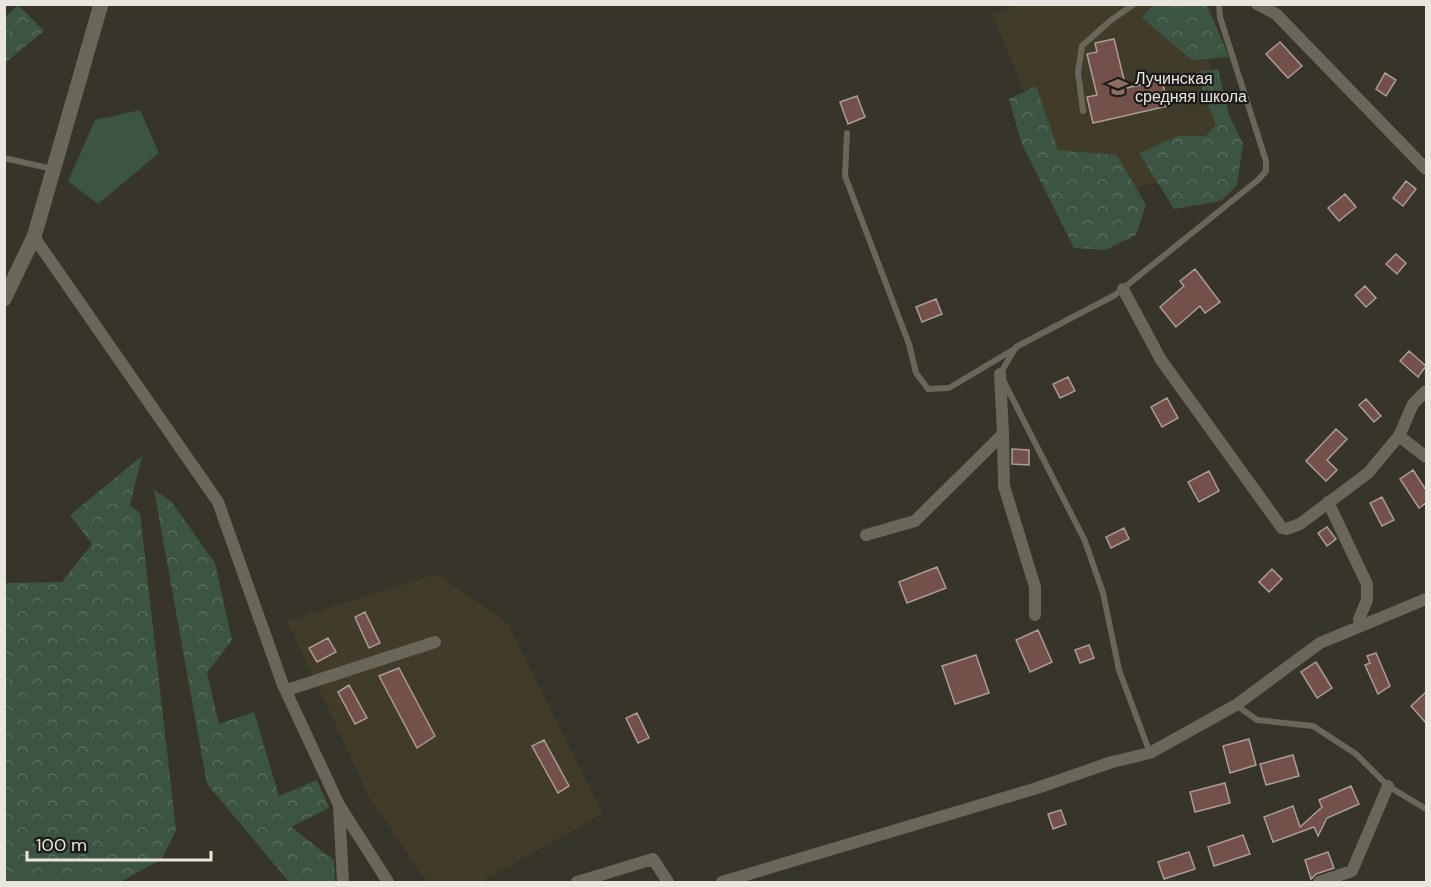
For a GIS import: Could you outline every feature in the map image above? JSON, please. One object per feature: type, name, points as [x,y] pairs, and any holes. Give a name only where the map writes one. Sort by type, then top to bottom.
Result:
[{"type":"street","points":[[4,299],[34,237],[101,4]]},
{"type":"street","points":[[1257,4],[1276,14],[1426,169]]},
{"type":"street","points":[[34,237],[218,502],[286,690],[339,805],[388,882]]},
{"type":"street","points":[[1123,289],[1161,360],[1278,525],[1286,529],[1300,524],[1368,473],[1399,436],[1413,404],[1426,391]]},
{"type":"street","points":[[1000,374],[1004,486],[1035,587],[1035,615]]},
{"type":"street","points":[[866,535],[915,521],[1003,434]]},
{"type":"street","points":[[1399,436],[1426,457]]},
{"type":"street","points":[[1328,502],[1367,584],[1367,600],[1359,619],[1361,626]]},
{"type":"street","points":[[722,882],[1037,788],[1112,762],[1150,753],[1236,705],[1320,643],[1426,599]]},
{"type":"street","points":[[286,690],[435,642]]},
{"type":"street","points":[[1319,882],[1352,871],[1388,786]]},
{"type":"street","points":[[339,805],[343,882]]},
{"type":"street","points":[[577,882],[653,859],[668,882]]},
{"type":"lane","points":[[1083,111],[1078,72],[1082,46],[1110,21],[1134,4]]},
{"type":"lane","points":[[847,133],[845,176],[909,344],[916,373],[928,389],[949,388],[1016,347],[1114,296],[1258,180],[1266,171],[1266,161],[1220,17],[1219,4]]},
{"type":"lane","points":[[4,158],[53,169]]},
{"type":"lane","points":[[1016,347],[1000,374],[1085,541],[1103,593],[1119,670],[1150,753]]},
{"type":"lane","points":[[1236,705],[1257,720],[1313,726],[1356,754],[1388,786],[1426,809]]},
{"type":"shaded area","name":"Лучинская средняя школа","points":[[1018,4],[1194,5],[1234,159],[1072,208],[992,14]]},
{"type":"shaded area","points":[[436,574],[507,622],[603,814],[481,882],[427,882],[369,797],[287,621]]},
{"type":"green space","points":[[18,5],[44,31],[5,63],[5,16]]},
{"type":"green space","points":[[1154,5],[1207,5],[1229,57],[1192,60],[1142,18]]},
{"type":"green space","points":[[1218,69],[1229,115],[1243,144],[1237,185],[1221,201],[1174,209],[1139,153],[1178,136],[1206,136],[1216,125],[1196,72]]},
{"type":"green space","points":[[1036,86],[1058,150],[1117,155],[1146,205],[1136,235],[1105,250],[1074,248],[1021,142],[1009,99]]},
{"type":"green space","points":[[140,110],[159,153],[98,204],[68,181],[95,120]]},
{"type":"green space","points":[[142,456],[130,505],[140,513],[176,830],[162,859],[120,882],[5,882],[5,583],[62,582],[92,544],[70,515]]},
{"type":"green space","points":[[154,490],[171,501],[215,563],[232,640],[207,673],[219,724],[254,712],[279,796],[317,780],[329,808],[291,827],[334,860],[335,882],[289,882],[207,784]]},
{"type":"building","points":[[1114,39],[1126,88],[1162,80],[1168,106],[1093,123],[1087,97],[1097,95],[1087,54],[1097,52],[1095,43]]},
{"type":"building","points":[[1280,42],[1302,66],[1288,78],[1266,54]]},
{"type":"building","points":[[1385,73],[1396,80],[1386,96],[1376,89]]},
{"type":"building","points":[[857,96],[865,117],[848,124],[840,102]]},
{"type":"building","points":[[1406,181],[1416,189],[1403,206],[1393,198]]},
{"type":"building","points":[[1345,194],[1356,207],[1339,221],[1328,208]]},
{"type":"building","points":[[1396,254],[1406,263],[1397,274],[1386,264]]},
{"type":"building","points":[[1195,269],[1220,302],[1205,313],[1200,306],[1176,327],[1160,307],[1184,286],[1180,281]]},
{"type":"building","points":[[1365,286],[1376,298],[1366,307],[1355,295]]},
{"type":"building","points":[[936,299],[942,314],[922,322],[916,307]]},
{"type":"building","points":[[1409,351],[1426,366],[1418,377],[1400,361]]},
{"type":"building","points":[[1068,377],[1075,391],[1060,398],[1053,384]]},
{"type":"building","points":[[1167,398],[1178,418],[1162,427],[1151,407]]},
{"type":"building","points":[[1366,399],[1381,416],[1374,422],[1359,405]]},
{"type":"building","points":[[1336,429],[1347,439],[1327,460],[1337,470],[1326,481],[1306,461]]},
{"type":"building","points":[[1012,449],[1029,450],[1029,465],[1012,464]]},
{"type":"building","points":[[1413,470],[1426,490],[1426,503],[1419,508],[1400,479]]},
{"type":"building","points":[[1209,471],[1219,491],[1199,502],[1188,482]]},
{"type":"building","points":[[1382,497],[1394,520],[1382,526],[1370,503]]},
{"type":"building","points":[[1327,527],[1336,539],[1327,546],[1318,533]]},
{"type":"building","points":[[1124,528],[1129,539],[1111,548],[1106,537]]},
{"type":"building","points":[[937,567],[946,588],[907,603],[899,582]]},
{"type":"building","points":[[1272,569],[1282,579],[1269,592],[1259,582]]},
{"type":"building","points":[[365,612],[380,643],[369,648],[355,617]]},
{"type":"building","points":[[1038,630],[1052,662],[1030,672],[1016,640]]},
{"type":"building","points":[[328,638],[336,652],[317,662],[309,648]]},
{"type":"building","points":[[1089,645],[1094,658],[1080,663],[1075,650]]},
{"type":"building","points":[[1376,653],[1390,686],[1378,694],[1365,665],[1370,663],[1367,656]]},
{"type":"building","points":[[976,655],[989,693],[955,704],[942,666]]},
{"type":"building","points":[[1316,662],[1332,688],[1317,698],[1301,672]]},
{"type":"building","points":[[399,668],[435,736],[417,748],[379,676]]},
{"type":"building","points":[[349,685],[367,718],[355,724],[338,692]]},
{"type":"building","points":[[1426,692],[1426,723],[1411,706]]},
{"type":"building","points":[[637,713],[649,738],[638,743],[626,718]]},
{"type":"building","points":[[1249,739],[1256,765],[1230,773],[1223,746]]},
{"type":"building","points":[[544,740],[569,786],[558,793],[532,746]]},
{"type":"building","points":[[1293,755],[1299,776],[1266,785],[1260,764]]},
{"type":"building","points":[[1225,783],[1230,803],[1195,812],[1190,792]]},
{"type":"building","points":[[1351,786],[1359,804],[1327,818],[1318,836],[1314,827],[1273,842],[1264,817],[1293,806],[1300,827],[1322,807],[1319,800]]},
{"type":"building","points":[[1061,810],[1066,824],[1053,829],[1048,814]]},
{"type":"building","points":[[1243,835],[1250,854],[1214,866],[1208,847]]},
{"type":"building","points":[[1189,852],[1195,869],[1164,879],[1158,862]]},
{"type":"building","points":[[1328,852],[1334,868],[1316,874],[1311,879],[1305,860]]},
{"type":"place","name":"Лучинская средняя школа","points":[[1118,87]]}]
